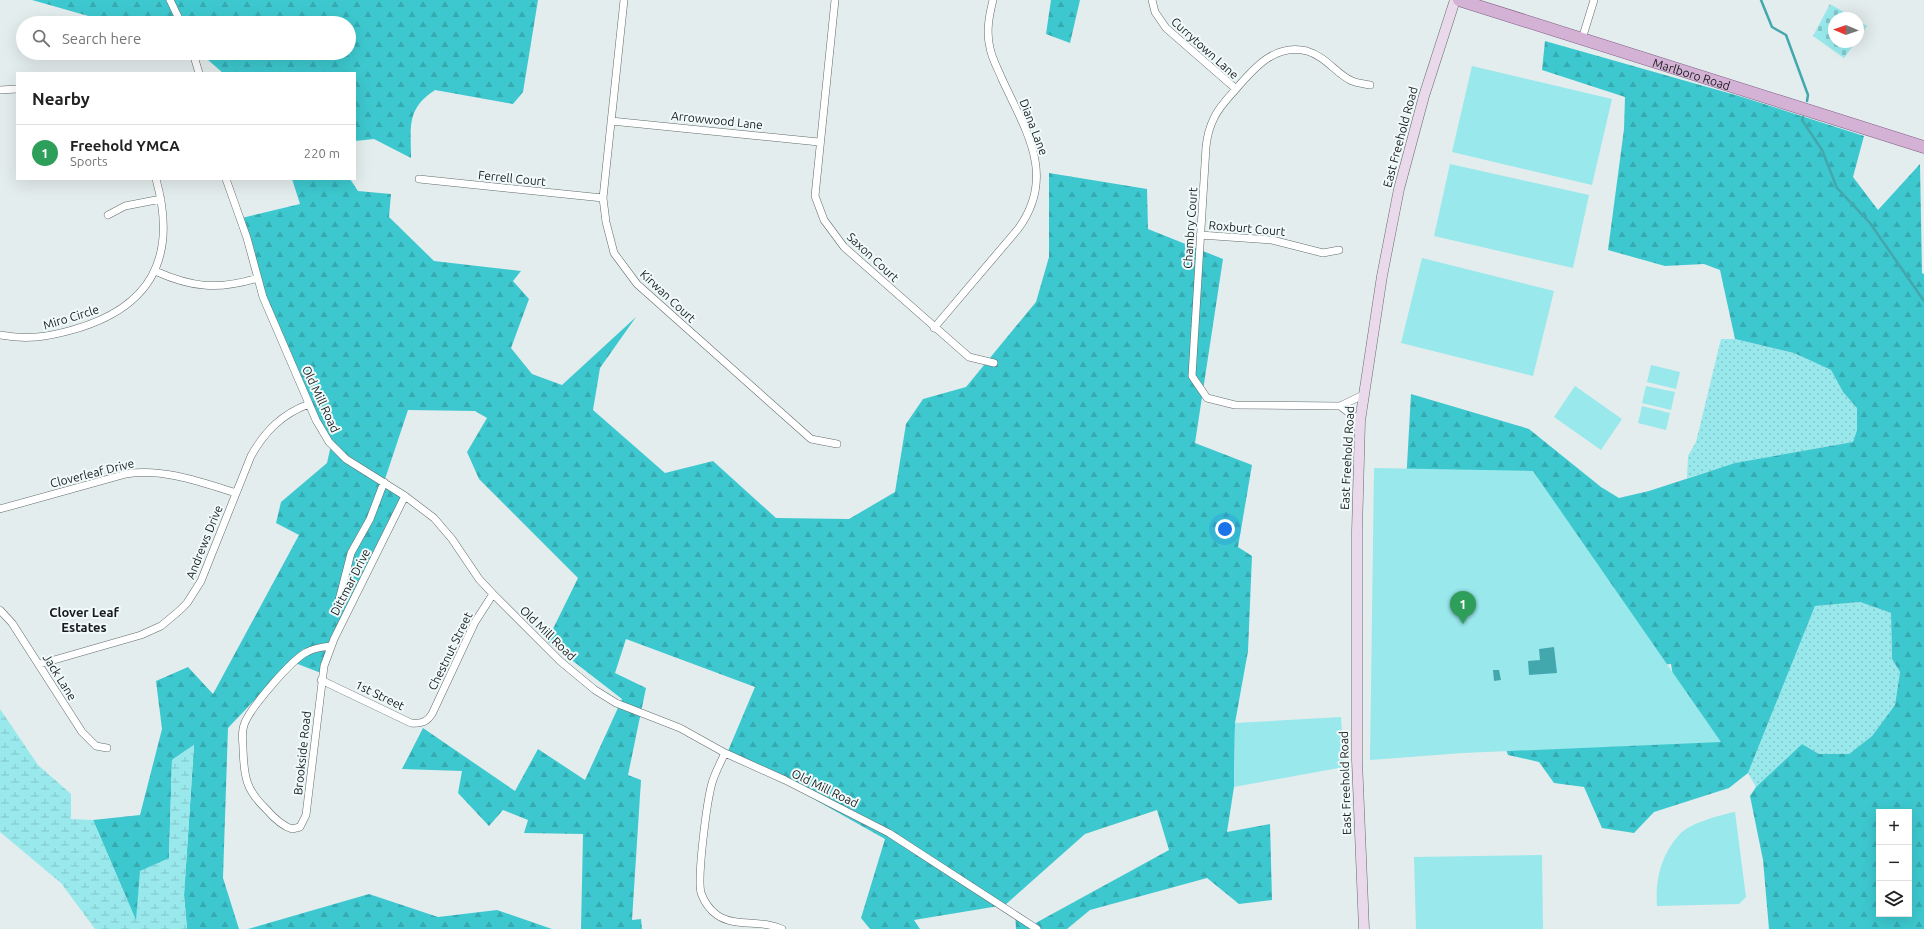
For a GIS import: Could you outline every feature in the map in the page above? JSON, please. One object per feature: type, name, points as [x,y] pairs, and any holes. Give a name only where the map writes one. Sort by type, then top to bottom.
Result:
[{"type":"main road","name":"East Freehold Road","points":[[1364,929],[1356,760],[1357,531],[1360,421],[1382,276],[1399,189],[1424,96],[1455,0]]},
{"type":"main road","name":"Marlboro Road","points":[[1459,0],[1924,147]]},
{"type":"street","points":[[170,0],[178,16]]},
{"type":"street","name":"Kirwan Court","points":[[624,0],[604,198],[606,222],[614,253],[637,284],[812,439],[836,444]]},
{"type":"street","name":"Saxon Court","points":[[835,0],[815,196],[824,220],[844,247],[934,328],[969,357],[994,363]]},
{"type":"street","name":"Diana Lane","points":[[934,328],[1026,219],[1035,196],[1038,174],[1032,144],[990,48],[988,25],[993,0]]},
{"type":"street","name":"Currytown Lane","points":[[1152,0],[1155,12],[1166,28],[1236,89]]},
{"type":"street","points":[[1582,39],[1594,0]]},
{"type":"street","name":"Chambry Court","points":[[1363,395],[1340,406],[1235,405],[1207,398],[1192,376],[1200,235],[1208,136],[1214,117],[1261,61],[1274,54],[1289,50],[1306,51],[1314,54],[1352,81],[1370,85]]},
{"type":"street","points":[[195,60],[199,72]]},
{"type":"street","points":[[0,90],[16,89]]},
{"type":"street","name":"Arrowwood Lane","points":[[611,121],[820,142]]},
{"type":"street","name":"Ferrell Court","points":[[419,179],[604,198]]},
{"type":"street","name":"Miro Circle","points":[[0,335],[24,339],[37,338],[97,322],[128,304],[138,294],[155,271],[162,249],[164,219],[156,180]]},
{"type":"street","name":"Old Mill Road","points":[[226,180],[247,238],[258,278],[273,322],[320,429],[338,453],[424,509],[442,526],[479,579],[560,661],[595,690],[616,703],[680,728],[725,753],[798,787],[889,833],[1037,929]]},
{"type":"street","points":[[108,215],[125,206],[160,199]]},
{"type":"street","name":"Roxburt Court","points":[[1200,235],[1272,240],[1293,244],[1323,253],[1339,250]]},
{"type":"street","points":[[155,271],[180,282],[205,286],[232,285],[258,278]]},
{"type":"street","name":"Andrews Drive","points":[[40,664],[141,635],[161,626],[179,611],[201,581],[251,456],[265,433],[289,413],[309,404]]},
{"type":"street","points":[[1340,406],[1360,421]]},
{"type":"street","name":"Cloverleaf Drive","points":[[0,510],[118,476],[137,472],[166,474],[236,493]]},
{"type":"street","points":[[338,604],[351,553],[370,519],[384,482]]},
{"type":"street","name":"Dittmar Drive","points":[[321,680],[330,646],[405,496]]},
{"type":"street","name":"Chestnut Street","points":[[429,718],[475,622],[493,594]]},
{"type":"street","name":"Jack Lane","points":[[0,610],[12,623],[40,664],[82,732],[96,746],[107,748]]},
{"type":"street","name":"Brookside Road","points":[[321,680],[306,815],[300,827],[297,829],[288,828],[269,813],[247,786],[244,770],[242,732],[247,718],[268,691],[301,655],[313,649],[330,646]]},
{"type":"street","name":"1st Street","points":[[321,680],[412,723],[422,723],[429,718]]},
{"type":"street","points":[[725,753],[715,774],[709,796],[700,880],[702,895],[711,910],[724,919],[772,925],[782,929]]},
{"type":"green space","points":[[32,0],[538,0],[523,92],[513,104],[435,90],[419,104],[412,120],[411,158],[374,139],[356,141],[356,72],[222,72],[208,60],[356,60],[356,16],[88,16]]},
{"type":"green space","points":[[1051,0],[1080,0],[1070,43],[1046,34]]},
{"type":"green space","points":[[1830,4],[1844,12],[1828,12],[1828,47],[1813,36]]},
{"type":"green space","points":[[1545,41],[1739,96],[1864,136],[1853,177],[1878,210],[1920,164],[1922,273],[1924,274],[1924,929],[1769,929],[1763,860],[1750,796],[1756,787],[1802,744],[1819,754],[1849,754],[1872,736],[1895,705],[1900,672],[1892,659],[1891,613],[1860,602],[1815,606],[1748,773],[1729,788],[1654,812],[1634,833],[1602,828],[1584,787],[1554,783],[1539,762],[1508,755],[1504,744],[1676,694],[1671,664],[1576,672],[1406,483],[1411,394],[1529,429],[1601,487],[1619,498],[1649,491],[1735,463],[1853,442],[1857,430],[1857,408],[1843,392],[1831,370],[1794,353],[1735,339],[1720,270],[1704,264],[1665,266],[1608,250],[1624,129],[1625,97],[1542,70]]},
{"type":"green space","points":[[1830,48],[1852,48],[1844,58]]},
{"type":"green space","points":[[1472,66],[1612,99],[1592,185],[1452,152]]},
{"type":"green space","points":[[1450,164],[1589,195],[1573,268],[1434,236]]},
{"type":"green space","points":[[1049,173],[1147,189],[1148,229],[1223,259],[1195,443],[1252,465],[1238,547],[1252,556],[1248,651],[1235,723],[1234,787],[1227,832],[1270,824],[1272,900],[1239,904],[1207,878],[1090,910],[1067,929],[1016,929],[1015,913],[1032,925],[1169,850],[1157,810],[1085,834],[1005,905],[914,920],[920,929],[870,929],[861,918],[885,839],[728,751],[755,687],[626,639],[615,673],[646,688],[628,775],[641,780],[632,920],[641,919],[642,929],[581,929],[583,834],[524,833],[528,820],[503,810],[489,826],[458,793],[462,771],[402,769],[423,728],[515,791],[538,749],[585,780],[622,699],[547,641],[578,578],[479,479],[467,452],[487,418],[475,411],[408,410],[385,479],[405,492],[321,673],[295,663],[304,648],[228,728],[223,878],[239,929],[187,929],[184,895],[194,745],[172,760],[169,858],[136,921],[93,820],[140,815],[162,729],[156,681],[188,667],[213,694],[299,535],[276,523],[281,502],[327,463],[331,445],[280,342],[242,218],[300,204],[292,180],[351,180],[358,191],[391,194],[389,217],[434,261],[521,271],[513,281],[529,299],[511,348],[532,374],[562,385],[636,317],[600,368],[593,410],[665,473],[713,461],[776,518],[849,519],[895,492],[906,424],[923,399],[966,387],[1036,302],[1049,257]]},
{"type":"green space","points":[[1422,258],[1554,291],[1533,376],[1401,343]]},
{"type":"green space","points":[[1721,339],[1735,339],[1794,353],[1831,370],[1843,392],[1857,408],[1857,430],[1853,442],[1736,463],[1687,478],[1688,456],[1696,442]]},
{"type":"green space","points":[[1651,365],[1680,372],[1676,389],[1647,382]]},
{"type":"green space","points":[[1575,386],[1622,419],[1601,450],[1554,417]]},
{"type":"green space","points":[[1646,386],[1675,392],[1671,410],[1642,403]]},
{"type":"green space","points":[[1642,406],[1670,413],[1666,430],[1638,423]]},
{"type":"green space","points":[[1374,468],[1533,471],[1721,742],[1463,753],[1370,760]]},
{"type":"green space","points":[[1860,602],[1891,613],[1892,659],[1900,672],[1895,705],[1872,736],[1849,754],[1819,754],[1802,744],[1756,787],[1748,773],[1815,606]]},
{"type":"green space","points":[[0,709],[38,765],[71,794],[71,819],[93,820],[136,920],[140,871],[169,858],[172,760],[194,745],[184,895],[187,929],[95,929],[61,883],[0,832]]},
{"type":"green space","points":[[1341,717],[1344,767],[1234,787],[1235,723]]},
{"type":"green space","points":[[1735,812],[1746,897],[1739,904],[1657,906],[1657,887],[1660,868],[1668,851],[1679,835],[1697,823],[1713,817]]},
{"type":"green space","points":[[1542,855],[1543,929],[1416,929],[1414,857]]},
{"type":"green space","points":[[369,894],[438,917],[497,910],[552,929],[248,929]]},
{"type":"shaded area","points":[[1554,647],[1557,673],[1529,675],[1528,661],[1540,660],[1539,649]]},
{"type":"shaded area","points":[[1493,670],[1499,670],[1501,680],[1494,681]]},
{"type":"waterway","points":[[1761,0],[1772,27],[1786,35],[1808,95],[1807,101]]},
{"type":"waterway","points":[[1803,117],[1802,120],[1822,150],[1837,188],[1870,223],[1924,301]]},
{"type":"place","name":"Freehold YMCA","points":[[1463,624]]},
{"type":"district","name":"Clover Leaf Estates","points":[[84,620]]}]
